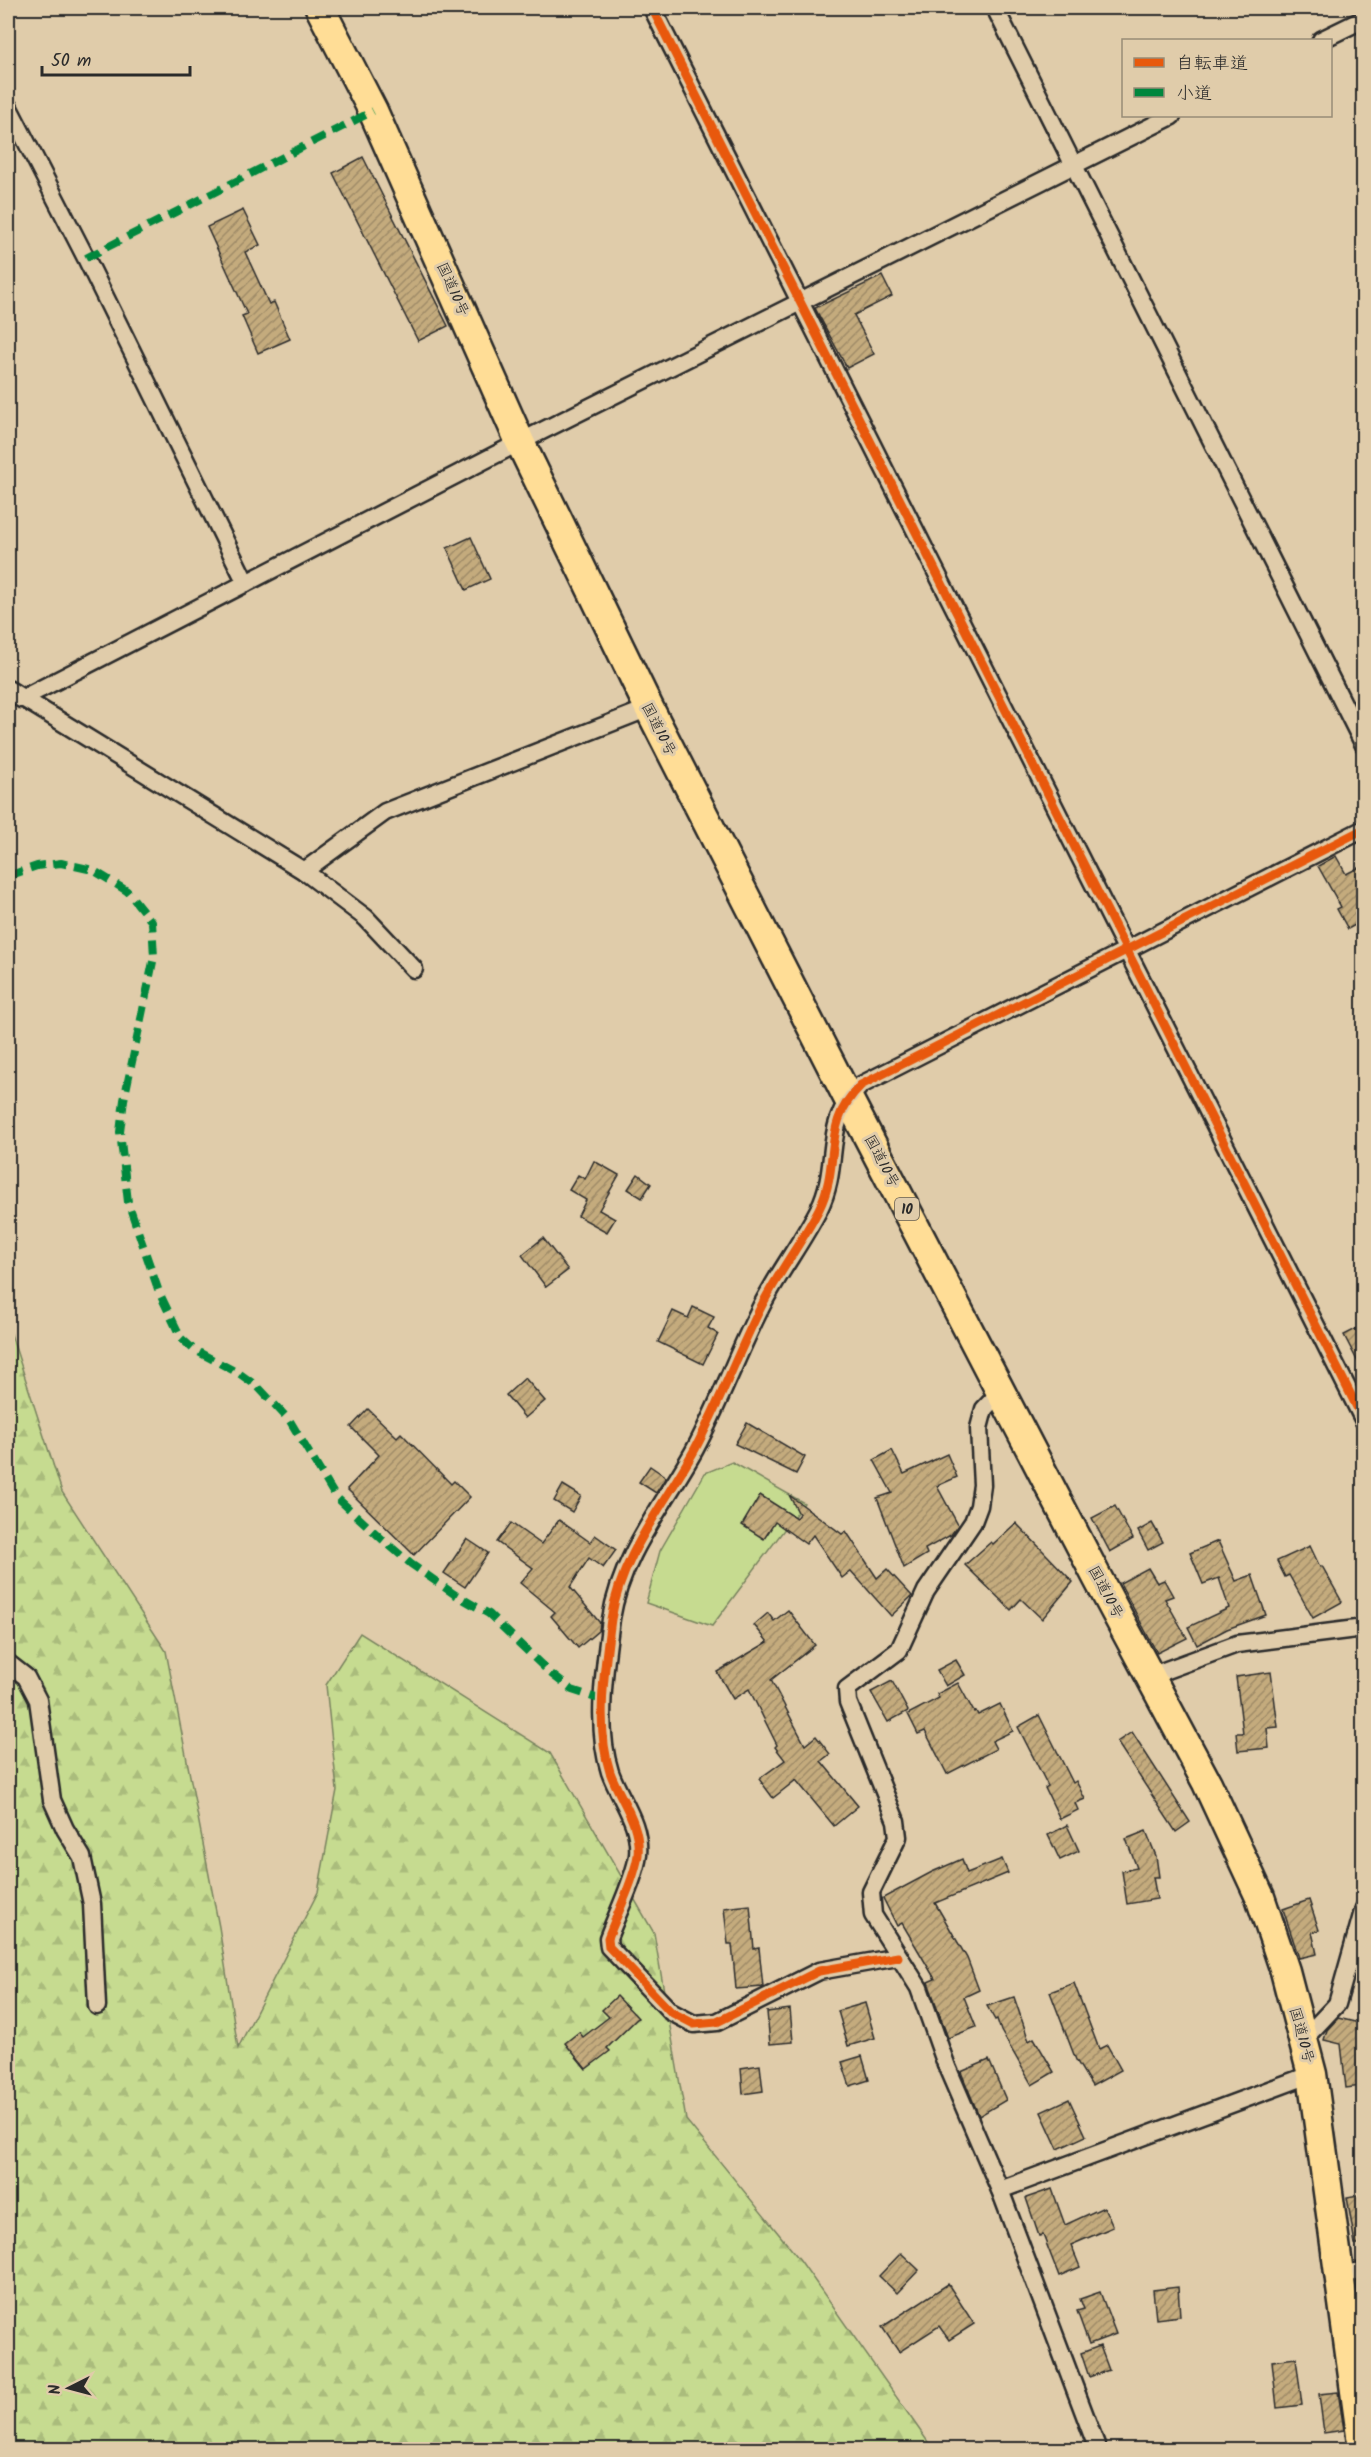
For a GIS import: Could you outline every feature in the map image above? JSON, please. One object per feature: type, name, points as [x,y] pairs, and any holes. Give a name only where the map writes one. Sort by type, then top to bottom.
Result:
[{"type":"highway","name":"国道10号","points":[[320,8],[373,111],[520,442],[649,708],[848,1098],[1207,1783],[1260,1897],[1285,1971],[1304,2039],[1352,2272],[1363,2450]]},
{"type":"street","points":[[652,8],[1364,1421]]},
{"type":"street","points":[[995,8],[1364,745]]},
{"type":"street","points":[[1323,39],[1364,19]]},
{"type":"street","points":[[8,106],[86,258],[246,583]]},
{"type":"street","points":[[14,694],[246,583],[520,442],[1170,117]]},
{"type":"street","points":[[14,694],[304,871],[366,918],[414,969]]},
{"type":"street","points":[[304,871],[385,812],[649,708]]},
{"type":"street","points":[[898,1957],[819,1971],[717,2022],[694,2024],[671,2012],[609,1947],[608,1938],[638,1855],[637,1831],[610,1772],[602,1700],[612,1616],[619,1589],[636,1549],[657,1509],[694,1449],[763,1302],[819,1208],[830,1179],[837,1120],[848,1098],[861,1084],[1364,829]]},
{"type":"street","points":[[1001,1391],[984,1409],[982,1418],[980,1428],[981,1485],[979,1506],[973,1522],[926,1591],[899,1650],[847,1689],[848,1702],[896,1821],[898,1837],[870,1892],[873,1915],[919,1988],[947,2067],[1000,2190],[1098,2450]]},
{"type":"street","points":[[1150,1676],[1237,1644],[1364,1629]]},
{"type":"street","points":[[8,1663],[26,1677],[38,1700],[52,1800],[64,1829],[82,1857],[92,1904],[98,2006]]},
{"type":"street","points":[[1304,2039],[1337,2004],[1364,1908]]},
{"type":"street","points":[[1000,2190],[1312,2074]]},
{"type":"green space","points":[[8,1325],[62,1492],[166,1651],[219,1927],[238,2048],[318,1892],[337,1790],[326,1685],[360,1633],[550,1753],[654,1933],[686,2120],[800,2260],[933,2449],[8,2449]]},
{"type":"green space","points":[[732,1462],[804,1503],[712,1626],[646,1603],[660,1551],[705,1473]]},
{"type":"building","points":[[363,157],[448,326],[418,341],[333,173]]},
{"type":"building","points":[[243,210],[260,245],[245,252],[269,304],[274,302],[290,339],[258,353],[242,316],[247,314],[207,227]]},
{"type":"building","points":[[882,276],[892,296],[854,315],[874,354],[847,368],[815,308]]},
{"type":"building","points":[[471,537],[490,579],[466,590],[447,548]]},
{"type":"building","points":[[1336,856],[1346,874],[1364,865],[1364,920],[1348,929],[1337,909],[1341,907],[1318,866]]},
{"type":"building","points":[[594,1161],[619,1175],[599,1210],[615,1219],[607,1232],[578,1216],[586,1200],[569,1190],[578,1175],[585,1179]]},
{"type":"building","points":[[638,1174],[651,1184],[642,1198],[628,1189]]},
{"type":"building","points":[[543,1238],[568,1270],[546,1287],[522,1255]]},
{"type":"building","points":[[693,1307],[714,1317],[708,1328],[718,1334],[703,1364],[658,1342],[673,1311],[688,1318]]},
{"type":"building","points":[[1364,1325],[1364,1374],[1344,1335]]},
{"type":"building","points":[[525,1378],[545,1401],[525,1418],[506,1395]]},
{"type":"building","points":[[368,1409],[397,1437],[401,1433],[451,1484],[454,1481],[470,1497],[414,1555],[347,1489],[379,1455],[351,1427]]},
{"type":"building","points":[[747,1423],[805,1457],[796,1474],[735,1444]]},
{"type":"building","points":[[892,1450],[904,1474],[947,1454],[957,1477],[937,1486],[958,1525],[951,1535],[925,1549],[927,1554],[904,1568],[877,1498],[892,1493],[874,1460]]},
{"type":"building","points":[[650,1466],[666,1477],[656,1493],[639,1482]]},
{"type":"building","points":[[563,1485],[581,1496],[572,1512],[554,1501]]},
{"type":"building","points":[[760,1495],[796,1518],[799,1514],[789,1495],[842,1534],[846,1531],[877,1578],[887,1569],[912,1596],[891,1616],[851,1571],[842,1578],[813,1535],[806,1544],[775,1522],[764,1539],[742,1525]]},
{"type":"building","points":[[1115,1506],[1133,1539],[1110,1552],[1092,1518]]},
{"type":"building","points":[[559,1520],[590,1542],[595,1535],[616,1550],[603,1568],[589,1558],[570,1587],[600,1623],[599,1630],[578,1648],[551,1616],[555,1612],[520,1583],[533,1568],[497,1542],[511,1523],[541,1544]]},
{"type":"building","points":[[1016,1523],[1073,1582],[1042,1619],[1021,1599],[1011,1610],[965,1565]]},
{"type":"building","points":[[1152,1523],[1163,1542],[1148,1550],[1138,1531]]},
{"type":"building","points":[[467,1539],[488,1553],[465,1587],[444,1573]]},
{"type":"building","points":[[1218,1541],[1236,1581],[1252,1575],[1266,1615],[1227,1629],[1197,1645],[1188,1627],[1229,1608],[1219,1578],[1203,1584],[1190,1553]]},
{"type":"building","points":[[1310,1546],[1342,1602],[1313,1618],[1289,1575],[1285,1577],[1277,1561]]},
{"type":"building","points":[[1148,1568],[1157,1583],[1164,1580],[1173,1596],[1165,1599],[1187,1638],[1157,1653],[1120,1583]]},
{"type":"building","points":[[788,1610],[815,1645],[771,1680],[805,1745],[816,1736],[830,1754],[821,1761],[858,1806],[834,1826],[796,1780],[773,1798],[759,1779],[785,1760],[775,1747],[777,1745],[749,1689],[733,1699],[717,1672],[768,1642],[754,1625],[768,1613],[774,1621]]},
{"type":"building","points":[[956,1660],[965,1675],[946,1686],[937,1670]]},
{"type":"building","points":[[1271,1672],[1278,1727],[1267,1728],[1269,1748],[1238,1751],[1236,1733],[1243,1733],[1236,1677]]},
{"type":"building","points":[[892,1681],[908,1711],[888,1722],[871,1692]]},
{"type":"building","points":[[958,1683],[974,1712],[976,1711],[978,1715],[1000,1704],[1013,1731],[992,1741],[996,1749],[947,1774],[925,1731],[918,1734],[908,1714],[939,1698],[937,1694]]},
{"type":"building","points":[[1039,1715],[1073,1783],[1076,1781],[1085,1799],[1075,1803],[1078,1810],[1060,1819],[1045,1788],[1048,1786],[1018,1727]]},
{"type":"building","points":[[1132,1732],[1190,1822],[1176,1832],[1117,1742]]},
{"type":"building","points":[[1067,1825],[1079,1851],[1060,1860],[1048,1835]]},
{"type":"building","points":[[1146,1831],[1156,1856],[1159,1877],[1153,1877],[1157,1899],[1127,1904],[1122,1871],[1137,1868],[1126,1839]]},
{"type":"building","points":[[962,1859],[967,1873],[1002,1859],[1008,1873],[935,1903],[967,1958],[979,1990],[964,1997],[976,2027],[948,2038],[928,1982],[935,1979],[902,1923],[897,1926],[883,1898]]},
{"type":"building","points":[[1309,1900],[1319,1930],[1312,1932],[1317,1954],[1299,1958],[1283,1909]]},
{"type":"building","points":[[750,1905],[754,1949],[759,1948],[763,1987],[736,1989],[732,1944],[728,1944],[724,1908]]},
{"type":"building","points":[[1074,1983],[1099,2049],[1107,2045],[1121,2070],[1092,2086],[1076,2060],[1050,1992]]},
{"type":"building","points":[[617,1996],[638,2018],[607,2048],[610,2051],[586,2069],[565,2043],[579,2032],[583,2037],[609,2017],[602,2010]]},
{"type":"building","points":[[1014,1997],[1029,2041],[1034,2038],[1054,2072],[1032,2085],[1001,2031],[997,2019],[995,2020],[987,2006]]},
{"type":"building","points":[[865,2003],[875,2038],[848,2046],[838,2011]]},
{"type":"building","points":[[790,2009],[793,2042],[770,2044],[767,2012]]},
{"type":"building","points":[[1338,2018],[1364,2024],[1364,2038],[1358,2061],[1361,2086],[1346,2088],[1341,2044],[1324,2040],[1327,2030]]},
{"type":"building","points":[[862,2056],[869,2080],[850,2086],[842,2062]]},
{"type":"building","points":[[989,2060],[1006,2100],[979,2116],[961,2072]]},
{"type":"building","points":[[760,2065],[763,2091],[743,2094],[741,2068]]},
{"type":"building","points":[[1069,2099],[1086,2136],[1058,2149],[1041,2112]]},
{"type":"building","points":[[1052,2189],[1065,2225],[1104,2207],[1113,2227],[1071,2245],[1080,2267],[1059,2276],[1043,2235],[1039,2236],[1026,2198]]},
{"type":"building","points":[[1364,2194],[1364,2244],[1355,2244],[1347,2197]]},
{"type":"building","points":[[901,2253],[919,2270],[897,2293],[879,2276]]},
{"type":"building","points":[[948,2284],[974,2324],[949,2340],[939,2326],[899,2352],[882,2327]]},
{"type":"building","points":[[1178,2287],[1180,2316],[1156,2319],[1153,2290]]},
{"type":"building","points":[[1100,2292],[1116,2334],[1089,2344],[1077,2311],[1084,2309],[1080,2299]]},
{"type":"building","points":[[1100,2346],[1109,2370],[1089,2377],[1081,2353]]},
{"type":"building","points":[[1296,2358],[1302,2405],[1277,2408],[1272,2361]]},
{"type":"building","points":[[1338,2392],[1344,2430],[1324,2433],[1319,2394]]},
{"type":"marked path","points":[[86,258],[373,111]]},
{"type":"marked path","points":[[8,876],[37,866],[61,863],[93,870],[127,891],[152,922],[154,957],[124,1100],[120,1132],[128,1202],[159,1292],[181,1338],[193,1349],[240,1374],[258,1387],[290,1421],[335,1496],[383,1540],[411,1564],[454,1594],[489,1614],[550,1673],[572,1690],[602,1700]]},
{"type":"cycle path","points":[[652,8],[1364,1421]]},
{"type":"cycle path","points":[[898,1957],[819,1971],[717,2022],[694,2024],[671,2012],[609,1947],[608,1938],[630,1885],[638,1855],[633,1822],[614,1782],[605,1754],[602,1716],[611,1619],[624,1573],[695,1449],[762,1305],[819,1209],[830,1176],[833,1145],[840,1115],[848,1100],[861,1085],[1364,829]]}]
